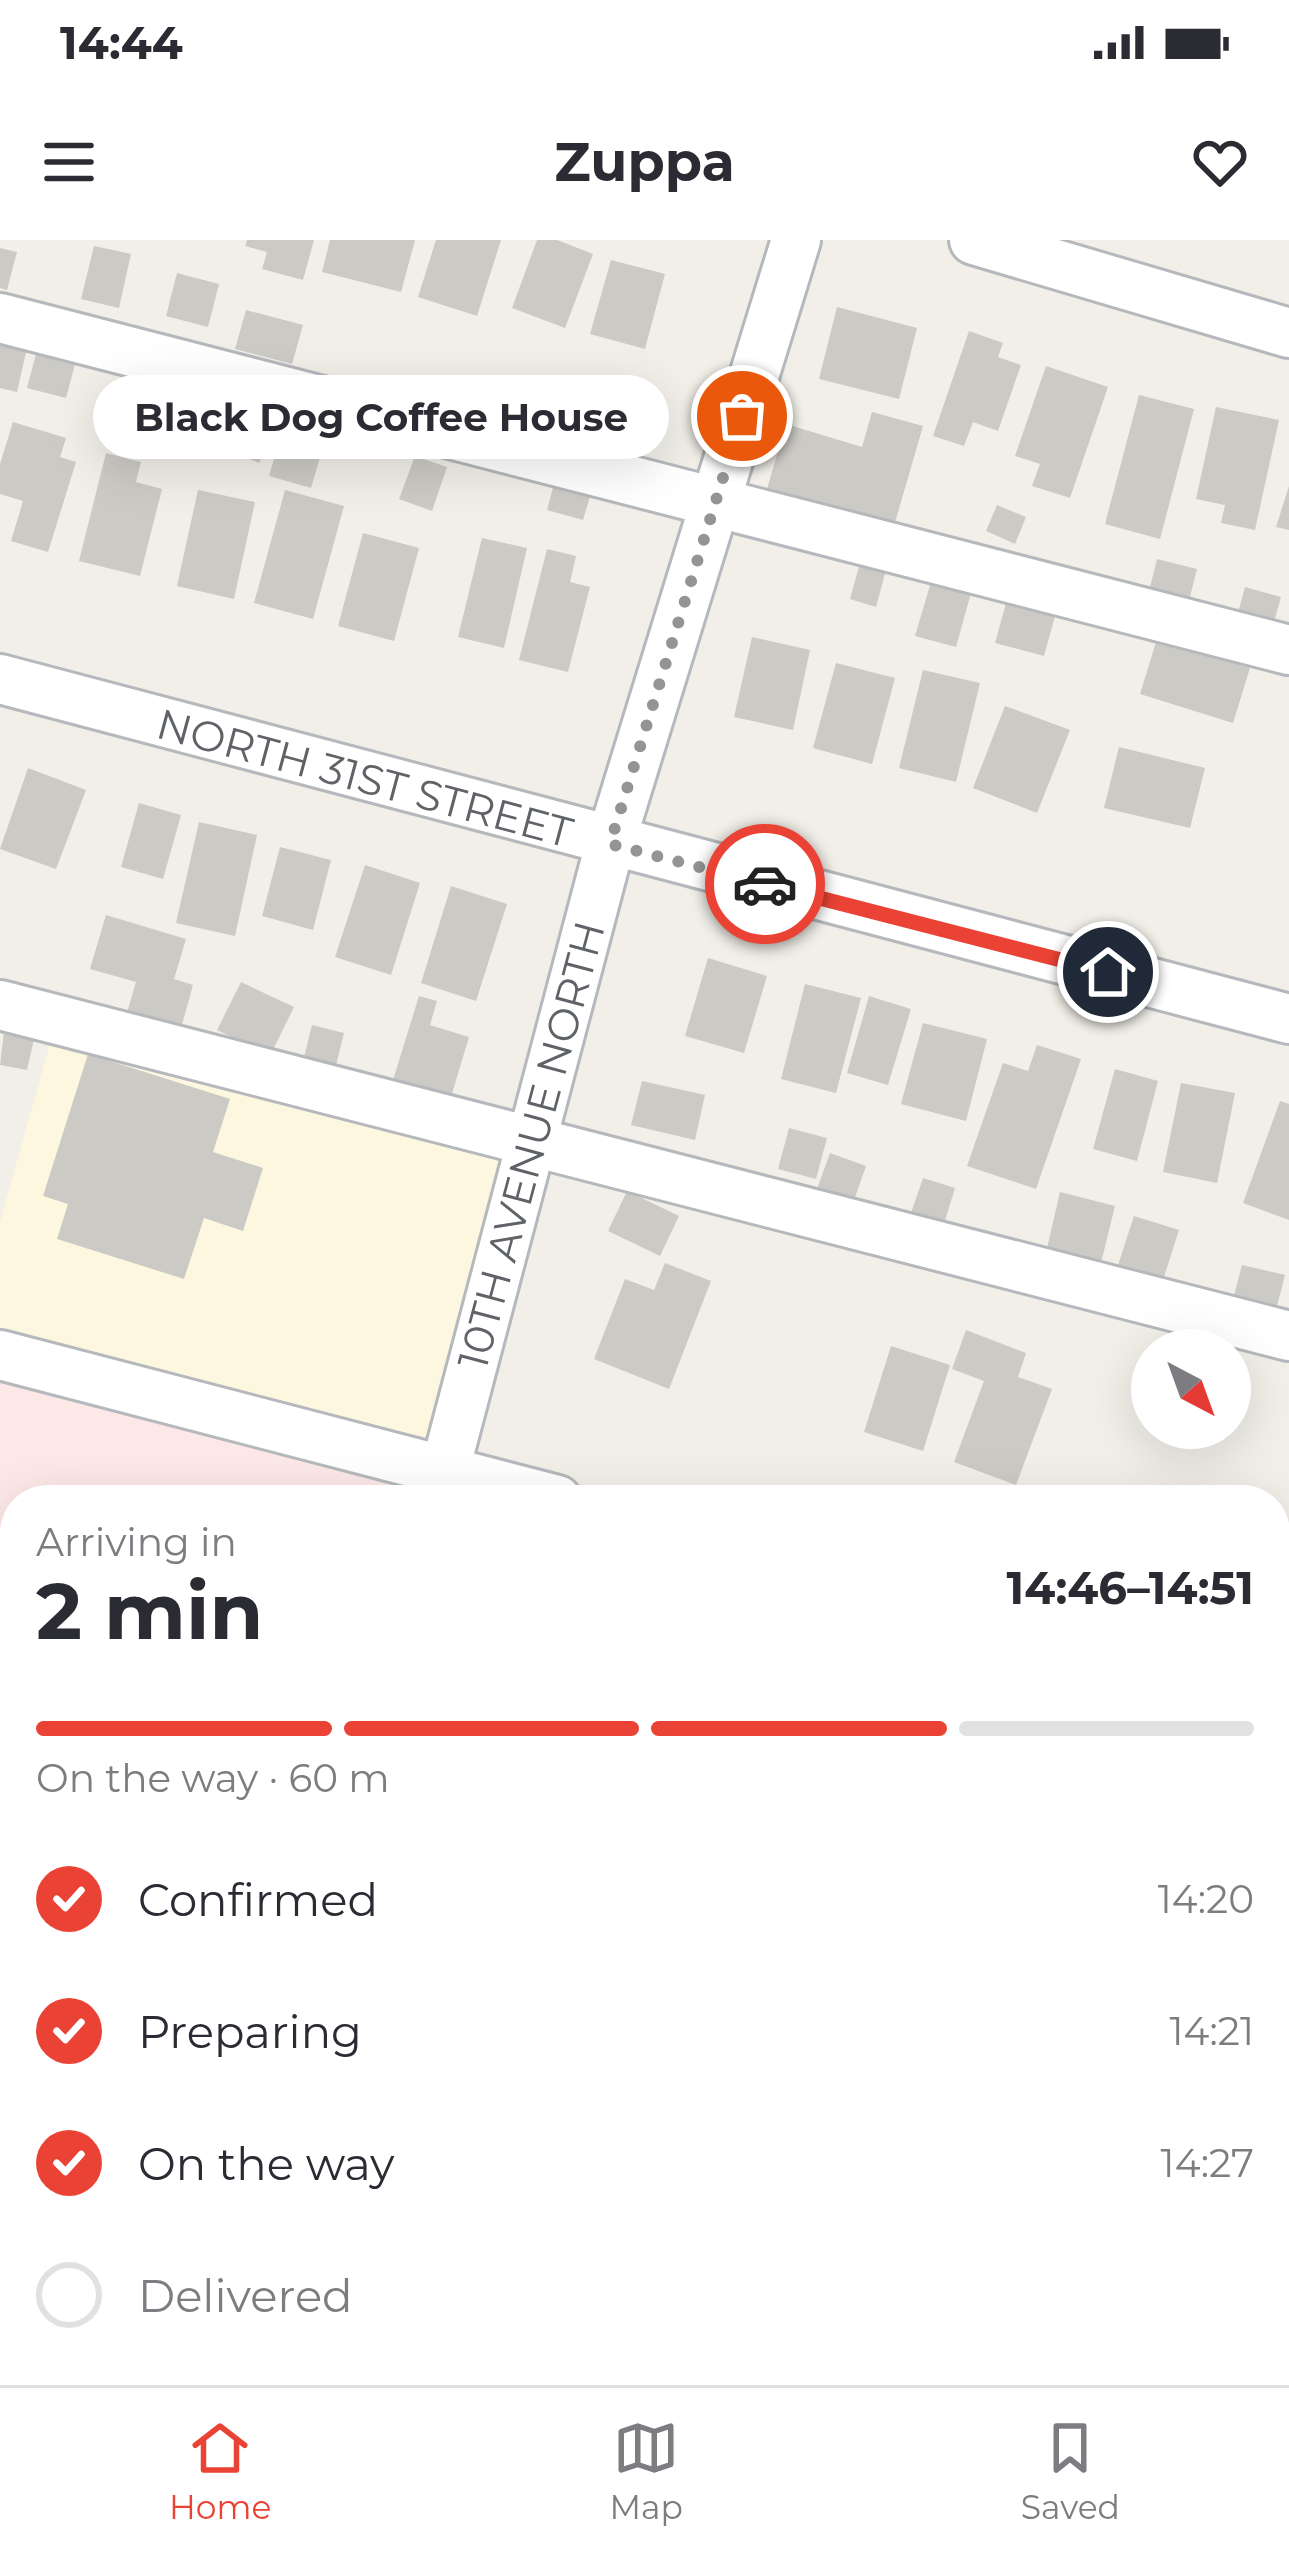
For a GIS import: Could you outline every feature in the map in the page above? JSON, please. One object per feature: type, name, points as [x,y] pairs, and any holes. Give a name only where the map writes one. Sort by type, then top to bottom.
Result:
[{"type":"street","name":"10TH AVENUE NORTH","points":[[441,1485],[610,844],[796,240]]},
{"type":"street","points":[[974,240],[1289,333]]},
{"type":"street","points":[[0,318],[1289,650]]},
{"type":"street","name":"NORTH 31ST STREET","points":[[0,679],[610,844],[1289,1019]]},
{"type":"street","points":[[0,1005],[1289,1336]]},
{"type":"street","points":[[0,1355],[438,1485]]},
{"type":"shaded area","points":[[57,1019],[532,1141],[445,1471],[0,1355],[0,1222]]},
{"type":"shaded area","points":[[0,1382],[401,1483],[401,1485],[0,1485]]},
{"type":"building","points":[[247,240],[314,240],[303,280],[262,269],[267,252],[245,246]]},
{"type":"building","points":[[330,240],[415,240],[401,292],[322,272]]},
{"type":"building","points":[[436,240],[501,240],[477,316],[418,297]]},
{"type":"building","points":[[537,240],[557,240],[593,254],[565,328],[512,308]]},
{"type":"building","points":[[94,246],[131,254],[119,308],[81,299]]},
{"type":"building","points":[[0,248],[17,252],[7,290],[0,288]]},
{"type":"building","points":[[611,260],[665,274],[645,349],[590,334]]},
{"type":"building","points":[[177,273],[219,284],[208,327],[166,316]]},
{"type":"building","points":[[837,307],[917,328],[899,399],[819,379]]},
{"type":"building","points":[[246,310],[303,325],[292,364],[235,349]]},
{"type":"building","points":[[969,331],[1003,343],[998,357],[1021,365],[998,431],[973,422],[964,446],[933,436]]},
{"type":"building","points":[[0,342],[27,348],[17,392],[0,388]]},
{"type":"building","points":[[36,354],[75,364],[66,398],[27,388]]},
{"type":"building","points":[[1046,366],[1108,387],[1070,498],[1032,486],[1040,464],[1015,456]]},
{"type":"building","points":[[121,378],[166,390],[153,434],[109,422]]},
{"type":"building","points":[[512,384],[554,396],[549,412],[581,420],[575,442],[502,422]]},
{"type":"building","points":[[1139,395],[1194,409],[1160,539],[1105,524]]},
{"type":"building","points":[[226,407],[275,429],[259,463],[210,441]]},
{"type":"building","points":[[1216,407],[1279,420],[1255,530],[1221,523],[1225,505],[1196,499]]},
{"type":"building","points":[[872,412],[923,426],[894,526],[767,489],[786,424],[862,447]]},
{"type":"building","points":[[13,422],[66,438],[60,457],[76,462],[48,552],[11,541],[23,501],[0,494],[0,464]]},
{"type":"building","points":[[280,438],[322,451],[311,488],[269,476]]},
{"type":"building","points":[[106,453],[141,462],[136,482],[162,489],[140,576],[79,561]]},
{"type":"building","points":[[415,456],[447,467],[432,511],[399,499]]},
{"type":"building","points":[[555,480],[592,490],[583,520],[547,510]]},
{"type":"building","points":[[1289,486],[1289,530],[1276,527]]},
{"type":"building","points":[[198,490],[255,502],[234,599],[177,586]]},
{"type":"building","points":[[285,490],[344,506],[313,619],[254,603]]},
{"type":"building","points":[[997,505],[1026,517],[1015,544],[986,531]]},
{"type":"building","points":[[363,533],[419,548],[394,641],[338,626]]},
{"type":"building","points":[[482,538],[527,548],[504,648],[458,637]]},
{"type":"building","points":[[547,549],[576,556],[570,582],[590,587],[568,672],[519,660]]},
{"type":"building","points":[[1157,559],[1197,569],[1187,609],[1147,599]]},
{"type":"building","points":[[860,563],[886,570],[876,607],[850,599]]},
{"type":"building","points":[[931,582],[971,593],[956,647],[915,636]]},
{"type":"building","points":[[1245,587],[1281,597],[1272,629],[1236,620]]},
{"type":"building","points":[[1008,596],[1057,609],[1044,656],[995,643]]},
{"type":"building","points":[[752,637],[810,650],[793,730],[734,717]]},
{"type":"building","points":[[1157,639],[1250,668],[1233,723],[1140,694]]},
{"type":"building","points":[[836,663],[895,678],[872,764],[813,748]]},
{"type":"building","points":[[923,670],[980,683],[956,782],[899,768]]},
{"type":"building","points":[[1005,706],[1070,730],[1037,813],[973,788]]},
{"type":"building","points":[[1119,747],[1205,768],[1190,828],[1104,808]]},
{"type":"building","points":[[28,768],[86,790],[56,869],[0,849]]},
{"type":"building","points":[[139,803],[181,815],[163,879],[121,867]]},
{"type":"building","points":[[199,822],[257,835],[235,936],[176,923]]},
{"type":"building","points":[[280,847],[331,860],[313,930],[262,916]]},
{"type":"building","points":[[365,865],[420,883],[391,975],[335,957]]},
{"type":"building","points":[[451,886],[507,904],[476,1001],[421,983]]},
{"type":"building","points":[[106,915],[186,939],[174,979],[193,985],[180,1032],[126,1016],[136,982],[90,969]]},
{"type":"building","points":[[708,958],[767,976],[744,1053],[685,1036]]},
{"type":"building","points":[[241,982],[294,1007],[270,1056],[217,1030]]},
{"type":"building","points":[[805,984],[861,998],[836,1093],[781,1079]]},
{"type":"building","points":[[419,996],[437,1001],[430,1025],[469,1037],[451,1097],[393,1080]]},
{"type":"building","points":[[869,996],[911,1009],[888,1085],[847,1073]]},
{"type":"building","points":[[923,1023],[987,1039],[966,1121],[901,1104]]},
{"type":"building","points":[[312,1025],[344,1033],[334,1073],[302,1065]]},
{"type":"building","points":[[4,1032],[34,1039],[27,1070],[0,1065]]},
{"type":"building","points":[[1037,1045],[1081,1059],[1036,1189],[967,1166],[1003,1063],[1028,1071]]},
{"type":"building","points":[[88,1054],[230,1099],[213,1152],[263,1168],[243,1231],[204,1218],[184,1279],[57,1239],[68,1204],[43,1196]]},
{"type":"building","points":[[1115,1069],[1158,1081],[1137,1161],[1093,1149]]},
{"type":"building","points":[[642,1081],[705,1095],[695,1140],[631,1125]]},
{"type":"building","points":[[1181,1083],[1235,1093],[1217,1183],[1163,1172]]},
{"type":"building","points":[[1280,1101],[1289,1104],[1289,1220],[1243,1203]]},
{"type":"building","points":[[789,1128],[827,1138],[816,1179],[778,1169]]},
{"type":"building","points":[[830,1153],[866,1166],[852,1206],[816,1192]]},
{"type":"building","points":[[923,1178],[955,1188],[944,1224],[911,1213]]},
{"type":"building","points":[[627,1191],[679,1216],[660,1256],[608,1231]]},
{"type":"building","points":[[1060,1192],[1115,1206],[1099,1271],[1045,1257]]},
{"type":"building","points":[[1134,1216],[1179,1230],[1162,1283],[1117,1268]]},
{"type":"building","points":[[665,1263],[711,1281],[669,1389],[594,1359],[625,1279],[654,1290]]},
{"type":"building","points":[[1242,1265],[1285,1275],[1276,1310],[1233,1299]]},
{"type":"building","points":[[966,1330],[1026,1353],[1018,1377],[1052,1389],[1016,1485],[954,1462],[984,1381],[952,1369]]},
{"type":"building","points":[[891,1346],[950,1365],[923,1451],[864,1432]]},
{"type":"way so far","points":[[742,416],[610,844],[765,884]]},
{"type":"place","name":"Black Dog Coffee House","points":[[742,416]]},
{"type":"route","points":[[765,884],[1108,972]]}]
